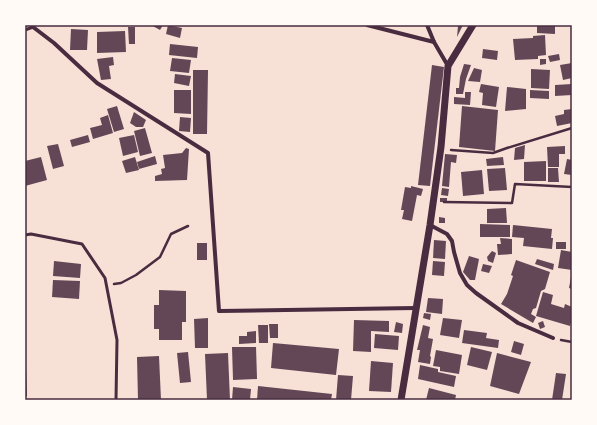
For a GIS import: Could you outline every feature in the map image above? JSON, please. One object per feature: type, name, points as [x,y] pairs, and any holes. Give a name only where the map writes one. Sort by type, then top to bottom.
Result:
[{"type":"street","points":[[367,25],[434,42]]},
{"type":"street","points":[[427,25],[434,42],[448,66]]},
{"type":"street","points":[[401,400],[415,308],[430,225],[441,148],[448,66],[473,25]]},
{"type":"street","points":[[33,26],[54,42],[97,83],[208,153],[219,311],[415,308]]},
{"type":"street","points":[[430,225],[447,234],[452,241],[460,273],[472,289],[518,323],[553,338]]},
{"type":"lane","points":[[25,30],[33,26]]},
{"type":"lane","points":[[25,235],[31,234],[82,244],[105,278],[117,340],[116,400]]},
{"type":"path","points":[[441,148],[452,151],[493,153],[572,128]]},
{"type":"path","points":[[433,202],[512,203],[515,184],[572,187]]},
{"type":"path","points":[[106,286],[121,283],[136,275],[160,257],[171,234],[188,226]]},
{"type":"building","points":[[151,25],[163,25],[160,30]]},
{"type":"building","points":[[168,25],[182,28],[180,38],[166,34]]},
{"type":"building","points":[[463,25],[457,37],[458,26]]},
{"type":"building","points":[[537,25],[555,25],[555,34],[537,33]]},
{"type":"building","points":[[128,27],[135,27],[135,44],[129,44]]},
{"type":"building","points":[[71,29],[88,30],[87,50],[70,50]]},
{"type":"building","points":[[125,31],[126,52],[97,53],[97,32]]},
{"type":"building","points":[[545,35],[546,55],[538,56],[538,59],[515,60],[513,39],[533,38],[533,36]]},
{"type":"building","points":[[170,44],[198,47],[197,58],[169,55]]},
{"type":"building","points":[[483,49],[498,51],[497,60],[482,58]]},
{"type":"building","points":[[559,54],[560,60],[550,62],[548,56]]},
{"type":"building","points":[[113,57],[114,65],[109,66],[111,79],[101,80],[97,59]]},
{"type":"building","points":[[172,58],[191,60],[189,73],[170,71]]},
{"type":"building","points":[[540,59],[546,59],[546,64],[540,65]]},
{"type":"building","points":[[572,63],[572,78],[563,80],[560,65]]},
{"type":"building","points":[[464,64],[471,65],[463,94],[456,94],[456,88],[459,88],[460,77]]},
{"type":"building","points":[[432,65],[444,67],[430,186],[418,185]]},
{"type":"building","points":[[474,68],[482,70],[480,82],[468,81]]},
{"type":"building","points":[[531,69],[550,70],[549,89],[531,88]]},
{"type":"building","points":[[193,70],[208,70],[207,134],[193,134]]},
{"type":"building","points":[[175,74],[191,76],[189,86],[174,83]]},
{"type":"building","points":[[481,84],[499,87],[496,107],[482,105],[483,93],[479,92]]},
{"type":"building","points":[[572,84],[572,95],[555,96],[555,85]]},
{"type":"building","points":[[507,87],[526,89],[526,109],[505,111]]},
{"type":"building","points":[[174,90],[191,90],[191,114],[174,113]]},
{"type":"building","points":[[530,90],[549,91],[549,99],[530,98]]},
{"type":"building","points":[[465,92],[471,92],[470,105],[454,104],[454,97],[465,98]]},
{"type":"building","points":[[117,106],[124,129],[114,132],[107,109]]},
{"type":"building","points":[[462,106],[498,110],[495,151],[459,147]]},
{"type":"building","points":[[572,109],[572,123],[557,126],[555,116],[564,114],[564,110]]},
{"type":"building","points":[[134,112],[146,120],[143,127],[136,127],[130,123]]},
{"type":"building","points":[[108,115],[113,133],[93,139],[90,128],[102,125],[100,118]]},
{"type":"building","points":[[180,117],[191,118],[190,132],[179,131]]},
{"type":"building","points":[[145,128],[152,153],[140,156],[134,131]]},
{"type":"building","points":[[88,135],[90,142],[72,147],[70,140]]},
{"type":"building","points":[[134,135],[138,152],[123,156],[119,138]]},
{"type":"building","points":[[58,144],[64,166],[53,169],[47,146]]},
{"type":"building","points":[[525,145],[524,159],[514,160],[515,148]]},
{"type":"building","points":[[565,146],[565,154],[559,154],[559,167],[548,167],[547,147]]},
{"type":"building","points":[[186,148],[189,149],[187,180],[155,181],[155,176],[162,174],[161,169],[165,168],[163,155],[182,153]]},
{"type":"building","points":[[445,154],[457,155],[456,163],[451,162],[449,187],[442,186]]},
{"type":"building","points":[[155,156],[157,164],[139,169],[137,162]]},
{"type":"building","points":[[41,157],[47,180],[25,186],[25,161]]},
{"type":"building","points":[[135,157],[139,170],[126,173],[122,161]]},
{"type":"building","points":[[503,157],[504,165],[487,166],[486,159]]},
{"type":"building","points":[[567,159],[572,160],[572,175],[564,174]]},
{"type":"building","points":[[546,161],[546,181],[524,181],[524,162]]},
{"type":"building","points":[[505,168],[507,190],[489,191],[487,169]]},
{"type":"building","points":[[548,168],[558,168],[559,182],[548,182]]},
{"type":"building","points":[[482,170],[484,194],[463,196],[461,172]]},
{"type":"building","points":[[411,186],[423,189],[421,196],[417,195],[412,221],[402,219],[404,210],[401,210],[405,187],[411,188]]},
{"type":"building","points":[[442,188],[449,189],[448,196],[441,195]]},
{"type":"building","points":[[440,198],[447,198],[447,202],[440,202]]},
{"type":"building","points":[[506,208],[507,223],[487,223],[487,209]]},
{"type":"building","points":[[439,217],[445,218],[445,223],[439,223]]},
{"type":"building","points":[[480,224],[510,225],[510,237],[480,237]]},
{"type":"building","points":[[513,225],[552,229],[552,249],[523,246],[524,238],[512,237]]},
{"type":"building","points":[[500,238],[512,239],[512,254],[498,255],[497,244],[501,244]]},
{"type":"building","points":[[434,240],[446,241],[445,259],[433,258]]},
{"type":"building","points":[[556,242],[566,242],[566,249],[556,249]]},
{"type":"building","points":[[197,243],[207,243],[207,260],[197,260]]},
{"type":"building","points":[[561,250],[572,252],[572,270],[558,268]]},
{"type":"building","points":[[492,251],[496,253],[493,263],[488,261],[487,257]]},
{"type":"building","points":[[469,256],[479,259],[475,280],[470,280],[463,272]]},
{"type":"building","points":[[537,259],[554,264],[553,270],[535,264]]},
{"type":"building","points":[[516,260],[550,272],[545,289],[541,291],[536,308],[533,309],[531,314],[536,317],[533,323],[501,304],[507,294]]},
{"type":"building","points":[[54,261],[81,264],[80,278],[53,276]]},
{"type":"building","points":[[433,261],[445,262],[444,276],[432,275]]},
{"type":"building","points":[[483,264],[492,266],[489,273],[481,271]]},
{"type":"building","points":[[572,277],[572,289],[569,288]]},
{"type":"building","points":[[53,280],[80,281],[79,299],[52,297]]},
{"type":"building","points":[[159,290],[186,291],[186,322],[182,322],[182,340],[159,340],[159,329],[154,329],[154,305],[159,305]]},
{"type":"building","points":[[543,292],[553,295],[551,304],[564,308],[565,304],[572,307],[572,319],[570,326],[536,316]]},
{"type":"building","points":[[428,298],[443,299],[442,314],[426,312]]},
{"type":"building","points":[[424,313],[431,314],[430,320],[423,318]]},
{"type":"building","points":[[208,318],[208,348],[195,348],[194,319]]},
{"type":"building","points":[[443,318],[462,320],[459,338],[440,335]]},
{"type":"building","points":[[354,320],[389,321],[389,332],[371,331],[371,352],[353,351]]},
{"type":"building","points":[[543,321],[545,327],[540,329],[538,323]]},
{"type":"building","points":[[396,322],[403,324],[402,333],[394,332]]},
{"type":"building","points":[[269,324],[278,324],[278,338],[270,338]]},
{"type":"building","points":[[258,325],[268,325],[268,343],[259,343]]},
{"type":"building","points":[[423,325],[430,327],[428,338],[433,339],[430,364],[418,362],[420,350],[417,350]]},
{"type":"building","points":[[464,330],[487,333],[486,338],[499,340],[498,348],[462,343]]},
{"type":"building","points":[[256,331],[256,343],[239,344],[239,336],[247,336],[247,332]]},
{"type":"building","points":[[375,334],[399,336],[398,350],[374,348]]},
{"type":"building","points":[[514,341],[524,344],[521,355],[511,352]]},
{"type":"building","points":[[273,343],[339,349],[336,375],[271,368]]},
{"type":"building","points":[[232,347],[256,347],[257,379],[233,380]]},
{"type":"building","points":[[471,347],[492,352],[487,370],[467,365]]},
{"type":"building","points":[[436,350],[462,355],[459,374],[440,371],[440,367],[433,366]]},
{"type":"building","points":[[188,352],[191,382],[180,383],[177,353]]},
{"type":"building","points":[[228,353],[230,400],[207,400],[205,354]]},
{"type":"building","points":[[497,353],[531,362],[519,394],[490,386]]},
{"type":"building","points":[[159,356],[161,400],[138,400],[137,357]]},
{"type":"building","points":[[371,361],[393,363],[391,392],[369,391]]},
{"type":"building","points":[[26,365],[27,396],[25,396]]},
{"type":"building","points":[[420,365],[438,369],[438,372],[456,376],[454,387],[418,379]]},
{"type":"building","points":[[556,373],[566,374],[562,400],[552,400]]},
{"type":"building","points":[[338,375],[353,376],[351,400],[336,400]]},
{"type":"building","points":[[258,386],[332,394],[331,400],[257,400]]},
{"type":"building","points":[[233,387],[251,389],[250,400],[232,400]]},
{"type":"building","points":[[429,388],[456,395],[455,400],[426,400]]}]
